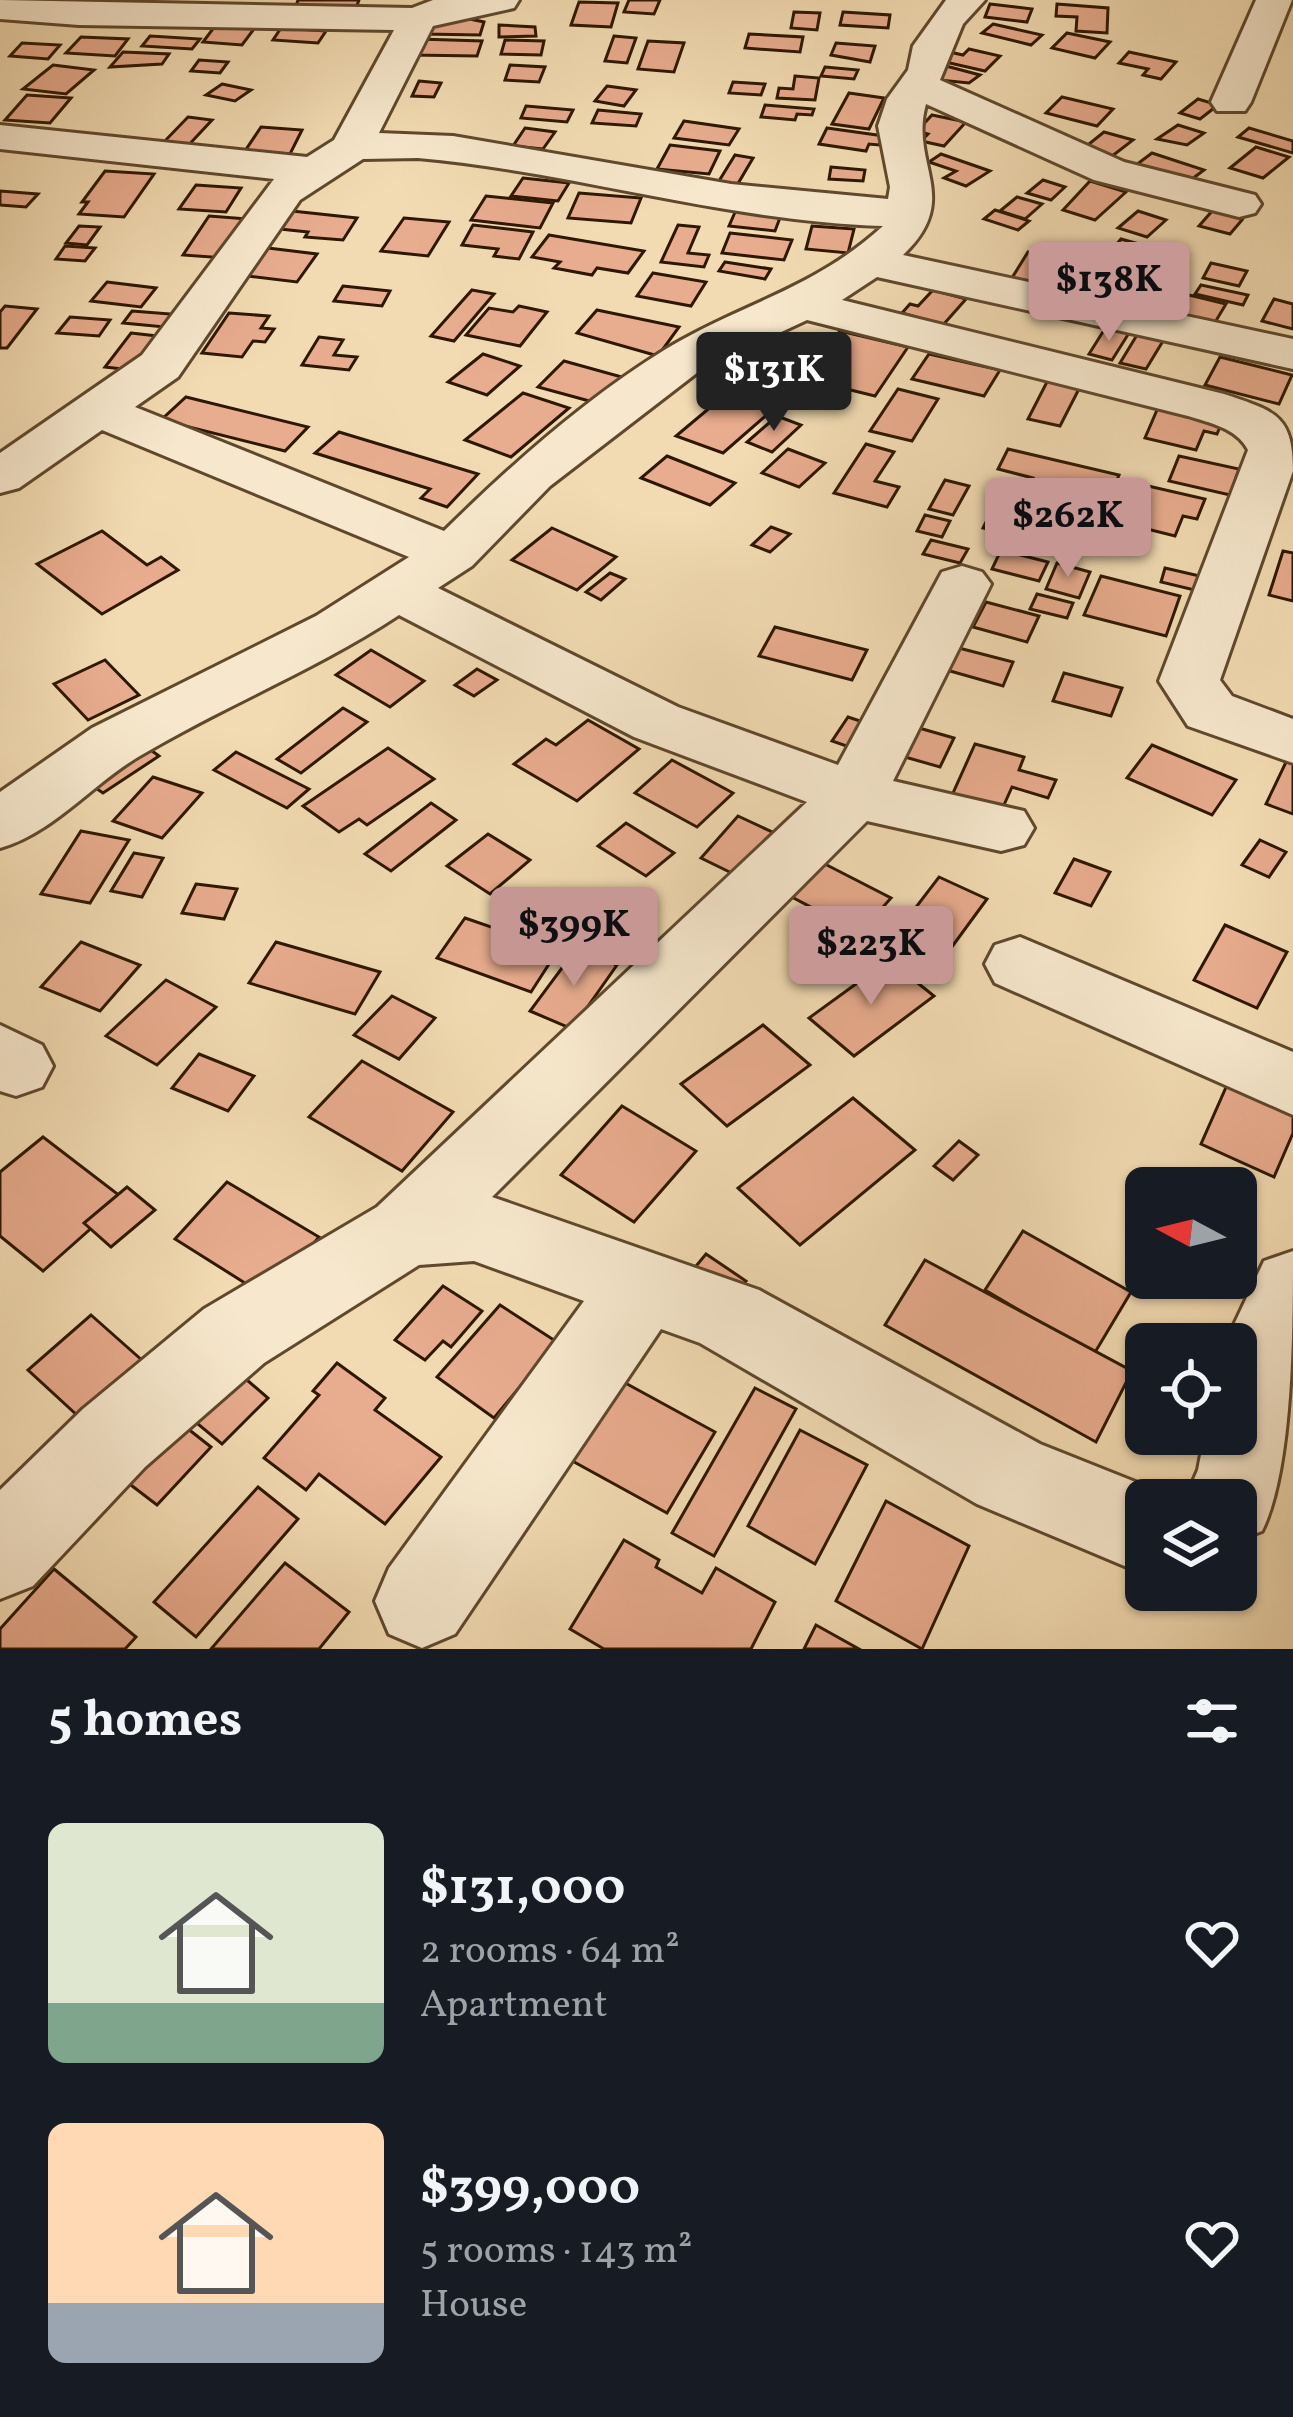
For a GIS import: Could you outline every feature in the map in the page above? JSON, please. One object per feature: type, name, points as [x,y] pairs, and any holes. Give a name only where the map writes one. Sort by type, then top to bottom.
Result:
[{"type":"street","points":[[0,8],[79,14],[418,19],[436,10],[501,0]]},
{"type":"street","points":[[0,825],[114,743],[338,628],[452,554],[531,475],[686,358],[802,304],[872,260],[907,228],[912,188],[899,126],[907,99],[948,17],[967,0]]},
{"type":"street","points":[[1231,102],[1274,0]]},
{"type":"street","points":[[0,477],[160,365],[285,191],[331,159],[418,19]]},
{"type":"street","points":[[917,85],[1109,171],[1239,204]]},
{"type":"street","points":[[0,136],[272,170],[379,144],[542,163],[829,212],[909,213]]},
{"type":"street","points":[[872,260],[922,276],[1293,354]]},
{"type":"street","points":[[802,304],[1272,425],[1274,450],[1189,681],[1210,711],[1293,742]]},
{"type":"street","points":[[100,411],[452,554]]},
{"type":"street","points":[[0,1554],[114,1438],[234,1336],[405,1232],[854,795],[962,584]]},
{"type":"street","points":[[396,590],[656,722],[854,795],[1001,828]]},
{"type":"street","points":[[1020,964],[1293,1085]]},
{"type":"street","points":[[405,1232],[476,1226],[729,1316],[1009,1474],[1125,1522]]},
{"type":"street","points":[[422,1601],[643,1286]]},
{"type":"street","points":[[1241,1479],[1262,1355],[1293,1287]]},
{"type":"building","points":[[298,0],[359,0],[356,8],[296,6]]},
{"type":"building","points":[[629,0],[660,0],[654,14],[624,12]]},
{"type":"building","points":[[579,2],[618,3],[611,27],[571,25]]},
{"type":"building","points":[[990,4],[1032,9],[1027,22],[985,17]]},
{"type":"building","points":[[1057,4],[1108,8],[1107,33],[1076,31],[1077,17],[1056,16]]},
{"type":"building","points":[[794,12],[820,13],[817,30],[791,28]]},
{"type":"building","points":[[843,12],[890,15],[888,28],[840,25]]},
{"type":"building","points":[[429,20],[484,22],[480,35],[424,34]]},
{"type":"building","points":[[993,24],[1042,35],[1031,45],[982,33]]},
{"type":"building","points":[[499,25],[535,27],[536,36],[499,37]]},
{"type":"building","points":[[215,26],[254,29],[242,45],[203,42]]},
{"type":"building","points":[[281,28],[326,31],[318,43],[273,40]]},
{"type":"building","points":[[1067,33],[1110,42],[1095,58],[1052,48]]},
{"type":"building","points":[[749,34],[803,37],[800,52],[745,48]]},
{"type":"building","points":[[150,36],[200,39],[192,49],[142,46]]},
{"type":"building","points":[[614,36],[636,38],[627,63],[605,61]]},
{"type":"building","points":[[81,37],[128,39],[115,56],[66,53]]},
{"type":"building","points":[[418,39],[482,41],[477,56],[412,55]]},
{"type":"building","points":[[505,40],[544,41],[541,55],[501,54]]},
{"type":"building","points":[[648,41],[684,43],[674,72],[638,69]]},
{"type":"building","points":[[22,43],[60,45],[48,59],[10,56]]},
{"type":"building","points":[[836,43],[875,46],[870,62],[831,55]]},
{"type":"building","points":[[969,49],[1000,56],[985,71],[932,59],[941,50],[963,55]]},
{"type":"building","points":[[123,52],[169,54],[162,64],[110,67]]},
{"type":"building","points":[[1129,52],[1176,62],[1161,79],[1143,75],[1148,69],[1119,63]]},
{"type":"building","points":[[199,60],[228,62],[220,73],[191,71]]},
{"type":"building","points":[[53,65],[94,70],[66,94],[23,89]]},
{"type":"building","points":[[510,65],[545,67],[539,82],[505,80]]},
{"type":"building","points":[[946,66],[980,75],[969,83],[929,79]]},
{"type":"building","points":[[825,67],[858,70],[854,79],[821,76]]},
{"type":"building","points":[[795,76],[819,78],[815,100],[777,98],[779,88],[793,89]]},
{"type":"building","points":[[419,81],[441,83],[434,97],[412,96]]},
{"type":"building","points":[[733,82],[765,84],[761,95],[729,93]]},
{"type":"building","points":[[222,84],[251,90],[235,101],[206,95]]},
{"type":"building","points":[[607,86],[636,90],[624,106],[595,101]]},
{"type":"building","points":[[849,93],[884,98],[869,129],[832,124]]},
{"type":"building","points":[[27,95],[71,98],[50,123],[5,120]]},
{"type":"building","points":[[1062,97],[1113,109],[1097,126],[1046,113]]},
{"type":"building","points":[[1198,99],[1218,105],[1200,119],[1180,113]]},
{"type":"building","points":[[765,105],[814,109],[812,115],[797,114],[795,120],[761,117]]},
{"type":"building","points":[[526,106],[573,110],[567,122],[521,118]]},
{"type":"building","points":[[598,110],[641,114],[636,126],[592,123]]},
{"type":"building","points":[[932,115],[966,122],[944,146],[921,141],[928,134],[917,131]]},
{"type":"building","points":[[188,117],[212,120],[184,150],[159,147]]},
{"type":"building","points":[[684,121],[739,129],[729,145],[674,138]]},
{"type":"building","points":[[1178,125],[1204,133],[1187,145],[1157,139]]},
{"type":"building","points":[[261,127],[302,130],[290,154],[245,151]]},
{"type":"building","points":[[525,128],[555,132],[543,149],[513,146]]},
{"type":"building","points":[[827,128],[884,136],[879,145],[869,144],[866,151],[819,144]]},
{"type":"building","points":[[1249,128],[1293,141],[1293,153],[1238,137]]},
{"type":"building","points":[[1104,132],[1133,140],[1107,160],[1079,152]]},
{"type":"building","points":[[670,145],[720,151],[709,174],[657,169]]},
{"type":"building","points":[[1256,147],[1289,157],[1263,178],[1230,168]]},
{"type":"building","points":[[1152,153],[1204,170],[1184,185],[1132,168]]},
{"type":"building","points":[[941,154],[990,171],[966,186],[944,178],[956,171],[929,162]]},
{"type":"building","points":[[735,155],[753,158],[733,192],[714,189]]},
{"type":"building","points":[[831,167],[865,170],[863,181],[829,179]]},
{"type":"building","points":[[105,171],[154,174],[124,217],[79,214],[88,202],[82,202]]},
{"type":"building","points":[[523,178],[569,183],[558,201],[511,196]]},
{"type":"building","points":[[1043,180],[1065,187],[1051,200],[1027,193]]},
{"type":"building","points":[[1090,181],[1126,192],[1095,220],[1063,210]]},
{"type":"building","points":[[196,185],[241,188],[226,212],[179,209]]},
{"type":"building","points":[[0,191],[38,194],[26,207],[0,205]]},
{"type":"building","points":[[579,193],[641,198],[631,223],[568,218]]},
{"type":"building","points":[[486,196],[553,203],[540,228],[471,220]]},
{"type":"building","points":[[1017,197],[1042,204],[1025,219],[1000,211]]},
{"type":"building","points":[[736,210],[781,215],[775,231],[729,226]]},
{"type":"building","points":[[995,210],[1029,221],[1018,230],[984,219]]},
{"type":"building","points":[[1213,210],[1242,220],[1230,234],[1199,226]]},
{"type":"building","points":[[292,211],[357,218],[343,240],[305,237],[308,232],[280,229]]},
{"type":"building","points":[[1138,211],[1166,220],[1147,237],[1118,228]]},
{"type":"building","points":[[209,216],[248,219],[225,258],[183,255]]},
{"type":"building","points":[[404,218],[449,222],[428,256],[381,251]]},
{"type":"building","points":[[473,225],[533,232],[519,259],[494,256],[498,249],[462,245]]},
{"type":"building","points":[[678,225],[699,227],[688,253],[709,255],[704,267],[661,262]]},
{"type":"building","points":[[79,226],[100,227],[87,245],[66,243]]},
{"type":"building","points":[[812,226],[854,229],[848,253],[806,249]]},
{"type":"building","points":[[730,233],[792,240],[784,260],[722,253]]},
{"type":"building","points":[[549,235],[644,251],[628,273],[597,268],[592,275],[554,268],[560,262],[532,257]]},
{"type":"building","points":[[1121,239],[1143,245],[1129,263],[1106,257]]},
{"type":"building","points":[[65,246],[95,248],[85,261],[56,259]]},
{"type":"building","points":[[268,248],[317,254],[297,282],[247,276]]},
{"type":"building","points":[[1028,252],[1092,266],[1085,277],[1077,275],[1067,293],[1010,281]]},
{"type":"building","points":[[725,262],[771,269],[765,279],[719,271]]},
{"type":"building","points":[[1107,262],[1151,272],[1139,292],[1094,282]]},
{"type":"building","points":[[1211,263],[1247,271],[1239,286],[1203,278]]},
{"type":"building","points":[[653,273],[706,282],[691,306],[637,296]]},
{"type":"building","points":[[107,282],[156,288],[141,307],[91,301]]},
{"type":"building","points":[[1201,285],[1248,295],[1243,305],[1195,294]]},
{"type":"building","points":[[343,286],[390,291],[382,306],[334,301]]},
{"type":"building","points":[[472,290],[494,294],[454,341],[431,336]]},
{"type":"building","points":[[933,290],[966,299],[943,325],[902,313],[910,304],[918,306]]},
{"type":"building","points":[[1189,295],[1226,304],[1211,329],[1174,320]]},
{"type":"building","points":[[1274,299],[1293,304],[1293,329],[1262,321]]},
{"type":"building","points":[[5,306],[37,309],[7,348],[0,348],[0,312]]},
{"type":"building","points":[[519,306],[547,312],[520,346],[466,335],[489,308],[513,312]]},
{"type":"building","points":[[597,310],[679,327],[658,356],[577,333]]},
{"type":"building","points":[[132,311],[183,315],[175,328],[123,323]]},
{"type":"building","points":[[229,313],[269,316],[261,328],[274,329],[265,342],[253,341],[242,357],[202,353]]},
{"type":"building","points":[[70,317],[110,320],[99,336],[57,333]]},
{"type":"building","points":[[1106,327],[1129,333],[1112,360],[1089,354]]},
{"type":"building","points":[[840,331],[908,347],[875,396],[814,381],[832,355],[824,353]]},
{"type":"building","points":[[131,333],[166,337],[140,371],[105,367]]},
{"type":"building","points":[[1137,335],[1163,341],[1146,369],[1120,363]]},
{"type":"building","points":[[319,337],[343,340],[334,355],[357,357],[349,370],[302,365]]},
{"type":"building","points":[[483,354],[520,366],[487,395],[448,382]]},
{"type":"building","points":[[929,354],[1000,370],[984,396],[912,379]]},
{"type":"building","points":[[770,357],[803,368],[782,386],[749,374]]},
{"type":"building","points":[[1220,357],[1292,375],[1279,404],[1205,385]]},
{"type":"building","points":[[564,361],[629,379],[604,405],[538,387]]},
{"type":"building","points":[[1049,378],[1081,385],[1060,426],[1028,419]]},
{"type":"building","points":[[898,389],[938,399],[912,441],[870,431]]},
{"type":"building","points":[[731,390],[777,406],[723,453],[676,436]]},
{"type":"building","points":[[523,393],[569,408],[511,457],[465,440]]},
{"type":"building","points":[[186,397],[308,427],[285,451],[161,420]]},
{"type":"building","points":[[1160,403],[1224,417],[1217,434],[1204,431],[1196,450],[1145,438]]},
{"type":"building","points":[[777,416],[801,425],[772,452],[747,442]]},
{"type":"building","points":[[339,432],[478,474],[447,507],[421,498],[430,489],[315,453]]},
{"type":"building","points":[[866,444],[894,452],[875,481],[899,487],[887,507],[834,493]]},
{"type":"building","points":[[788,449],[825,463],[799,487],[762,473]]},
{"type":"building","points":[[1008,449],[1119,475],[1104,511],[1026,492],[1033,478],[998,469]]},
{"type":"building","points":[[667,456],[735,483],[710,505],[641,478]]},
{"type":"building","points":[[1179,456],[1239,469],[1230,495],[1169,481]]},
{"type":"building","points":[[945,480],[969,486],[953,515],[929,509]]},
{"type":"building","points":[[1135,483],[1205,499],[1197,519],[1183,516],[1175,536],[1119,522]]},
{"type":"building","points":[[1000,494],[1103,519],[1087,554],[983,528]]},
{"type":"building","points":[[925,515],[950,521],[942,537],[917,531]]},
{"type":"building","points":[[771,527],[790,534],[770,552],[752,545]]},
{"type":"building","points":[[552,528],[616,557],[577,590],[512,560]]},
{"type":"building","points":[[102,531],[147,565],[161,557],[178,570],[102,614],[37,564]]},
{"type":"building","points":[[931,540],[968,549],[960,563],[923,554]]},
{"type":"building","points":[[1001,550],[1048,562],[1039,581],[992,569]]},
{"type":"building","points":[[1283,551],[1293,553],[1293,601],[1269,595]]},
{"type":"building","points":[[1057,563],[1090,572],[1079,598],[1046,589]]},
{"type":"building","points":[[1165,568],[1217,580],[1211,594],[1161,582]]},
{"type":"building","points":[[610,573],[625,579],[601,600],[586,592]]},
{"type":"building","points":[[1101,576],[1180,596],[1166,636],[1084,615]]},
{"type":"building","points":[[1037,594],[1073,603],[1067,618],[1030,609]]},
{"type":"building","points":[[986,602],[1039,616],[1027,642],[973,627]]},
{"type":"building","points":[[775,627],[867,650],[852,680],[759,656]]},
{"type":"building","points":[[955,647],[1013,662],[1003,686],[943,669]]},
{"type":"building","points":[[371,650],[424,681],[390,707],[336,675]]},
{"type":"building","points":[[105,660],[139,695],[88,720],[54,684]]},
{"type":"building","points":[[477,669],[497,680],[474,696],[455,685]]},
{"type":"building","points":[[1064,673],[1122,688],[1111,716],[1053,701]]},
{"type":"building","points":[[343,708],[367,722],[301,773],[277,759]]},
{"type":"building","points":[[848,717],[872,725],[855,749],[832,741]]},
{"type":"building","points":[[588,720],[639,749],[577,801],[514,764],[546,739],[556,745]]},
{"type":"building","points":[[919,728],[954,738],[940,767],[905,757]]},
{"type":"building","points":[[141,743],[159,756],[103,793],[84,780]]},
{"type":"building","points":[[975,744],[1024,757],[1019,770],[1056,780],[1048,798],[1012,787],[999,816],[949,802]]},
{"type":"building","points":[[1152,745],[1236,780],[1212,815],[1127,778]]},
{"type":"building","points":[[388,748],[434,779],[367,825],[359,819],[339,832],[303,806]]},
{"type":"building","points":[[236,752],[309,789],[287,808],[214,770]]},
{"type":"building","points":[[672,760],[733,793],[697,827],[635,793]]},
{"type":"building","points":[[1287,760],[1293,762],[1293,814],[1266,804]]},
{"type":"building","points":[[153,777],[202,793],[162,838],[113,821]]},
{"type":"building","points":[[431,803],[456,820],[391,871],[365,854]]},
{"type":"building","points":[[738,816],[785,838],[748,881],[701,858]]},
{"type":"building","points":[[626,823],[674,853],[646,876],[598,846]]},
{"type":"building","points":[[81,831],[129,840],[90,903],[41,894]]},
{"type":"building","points":[[488,834],[530,860],[490,894],[447,866]]},
{"type":"building","points":[[1260,840],[1286,852],[1269,877],[1242,865]]},
{"type":"building","points":[[134,853],[163,858],[142,897],[111,891]]},
{"type":"building","points":[[1074,859],[1110,872],[1091,906],[1055,893]]},
{"type":"building","points":[[821,862],[891,898],[860,933],[790,896]]},
{"type":"building","points":[[939,877],[987,899],[943,959],[894,936]]},
{"type":"building","points":[[196,884],[237,889],[224,919],[182,913]]},
{"type":"building","points":[[465,918],[558,950],[531,992],[437,958]]},
{"type":"building","points":[[1225,925],[1287,952],[1257,1008],[1194,980]]},
{"type":"building","points":[[81,942],[140,965],[100,1011],[41,987]]},
{"type":"building","points":[[276,942],[380,972],[355,1014],[249,983]]},
{"type":"building","points":[[576,949],[617,965],[572,1029],[530,1011]]},
{"type":"building","points":[[889,960],[934,996],[854,1056],[809,1018]]},
{"type":"building","points":[[166,980],[216,1007],[157,1065],[106,1036]]},
{"type":"building","points":[[392,996],[435,1018],[399,1059],[354,1035]]},
{"type":"building","points":[[763,1025],[810,1065],[727,1126],[681,1084]]},
{"type":"building","points":[[199,1054],[254,1076],[228,1111],[172,1088]]},
{"type":"building","points":[[362,1061],[453,1112],[402,1171],[309,1117]]},
{"type":"building","points":[[1231,1076],[1293,1102],[1293,1133],[1274,1177],[1201,1144]]},
{"type":"building","points":[[853,1098],[915,1150],[800,1245],[738,1188]]},
{"type":"building","points":[[622,1106],[696,1151],[634,1222],[561,1175]]},
{"type":"building","points":[[43,1137],[124,1199],[43,1271],[0,1236],[0,1172]]},
{"type":"building","points":[[959,1141],[978,1155],[953,1180],[934,1166]]},
{"type":"building","points":[[227,1182],[319,1237],[299,1260],[280,1305],[175,1239]]},
{"type":"building","points":[[127,1187],[155,1210],[111,1247],[84,1223]]},
{"type":"building","points":[[1023,1231],[1125,1289],[1127,1299],[1094,1354],[985,1290]]},
{"type":"building","points":[[706,1254],[746,1281],[727,1305],[687,1277]]},
{"type":"building","points":[[925,1260],[1125,1367],[1125,1385],[1096,1442],[885,1325]]},
{"type":"building","points":[[443,1286],[482,1311],[451,1347],[443,1341],[425,1360],[395,1340]]},
{"type":"building","points":[[500,1305],[557,1342],[494,1418],[437,1377]]},
{"type":"building","points":[[91,1315],[153,1370],[91,1428],[28,1370]]},
{"type":"building","points":[[337,1363],[385,1398],[375,1410],[441,1457],[385,1524],[319,1474],[306,1490],[264,1458],[319,1395],[313,1391]]},
{"type":"building","points":[[607,1373],[715,1432],[667,1513],[556,1452]]},
{"type":"building","points":[[240,1374],[268,1398],[222,1444],[193,1420]]},
{"type":"building","points":[[755,1388],[796,1409],[714,1556],[672,1533]]},
{"type":"building","points":[[178,1421],[211,1447],[157,1505],[123,1479]]},
{"type":"building","points":[[800,1430],[867,1465],[815,1564],[748,1526]]},
{"type":"building","points":[[258,1487],[298,1519],[196,1637],[154,1602]]},
{"type":"building","points":[[886,1501],[969,1546],[922,1649],[836,1601]]},
{"type":"building","points":[[624,1540],[659,1560],[656,1567],[702,1593],[716,1568],[775,1602],[751,1649],[604,1649],[570,1629]]},
{"type":"building","points":[[285,1563],[349,1612],[319,1649],[211,1649]]},
{"type":"building","points":[[54,1569],[136,1637],[125,1649],[0,1649],[0,1629]]},
{"type":"building","points":[[816,1625],[859,1649],[804,1649]]}]
